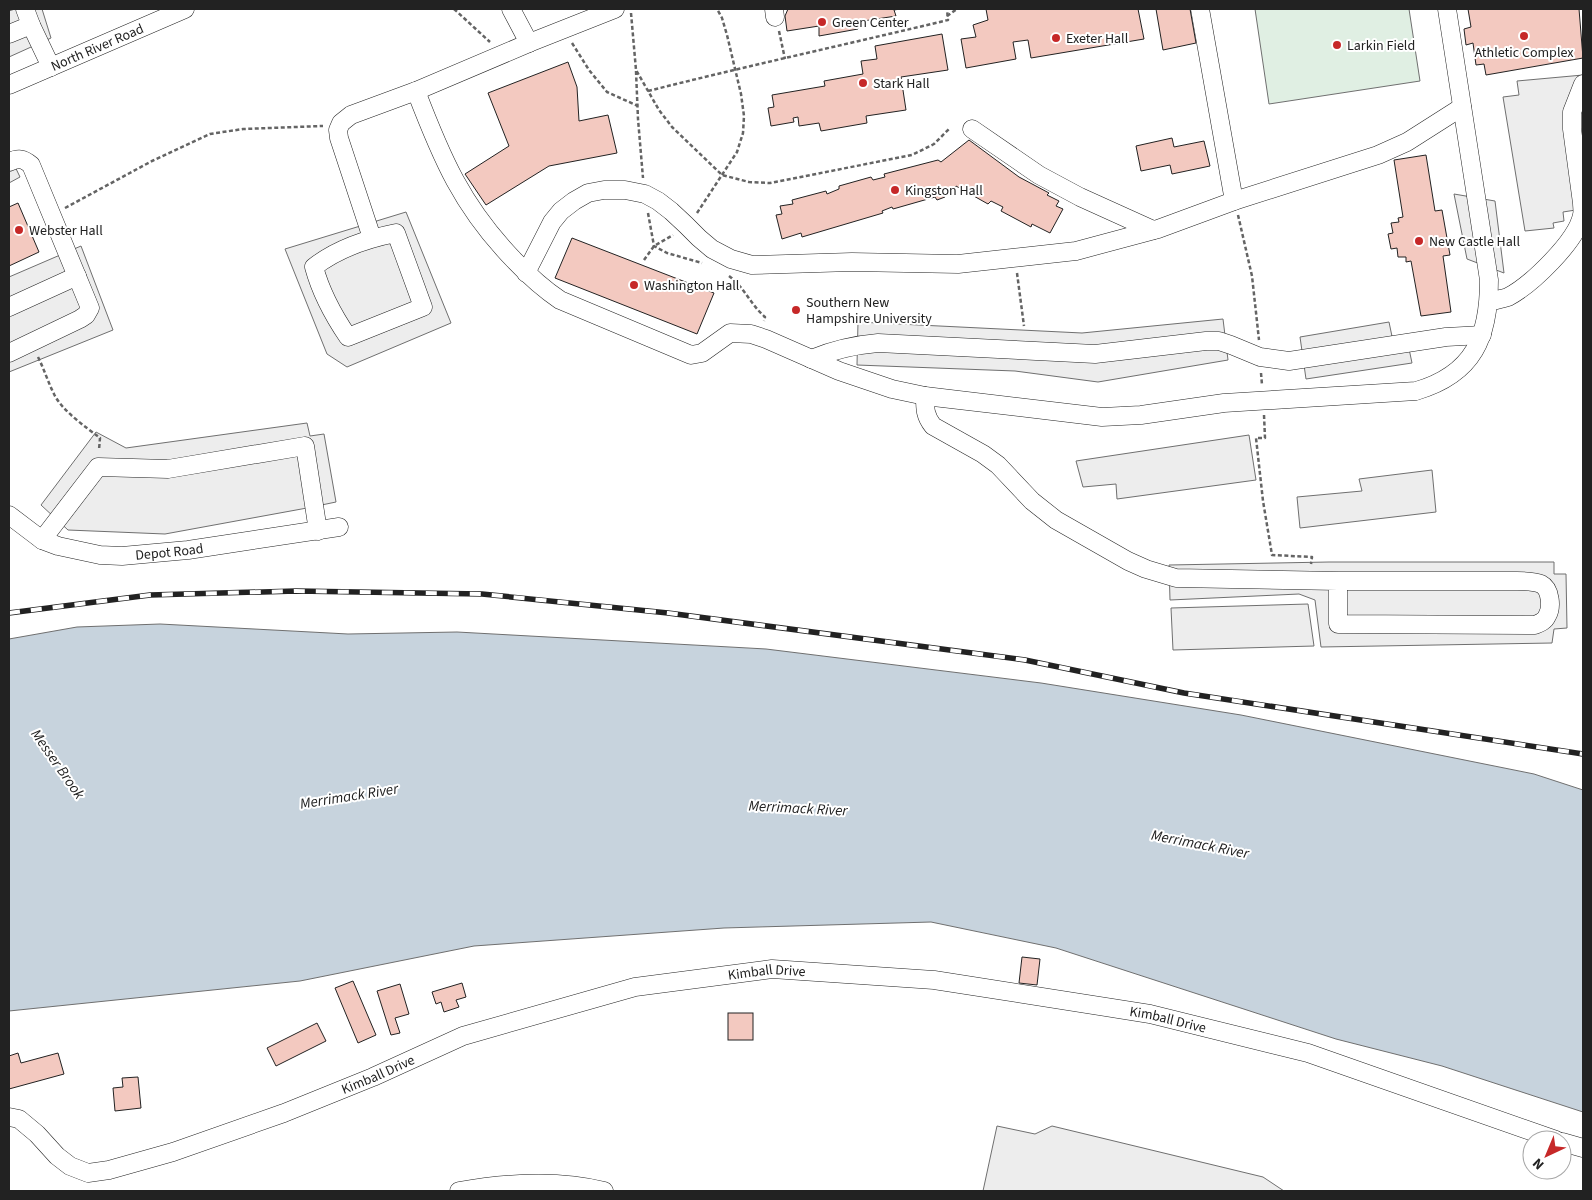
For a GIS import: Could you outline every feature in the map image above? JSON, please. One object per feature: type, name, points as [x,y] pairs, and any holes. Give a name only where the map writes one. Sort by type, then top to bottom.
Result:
[{"type":"street","name":"North River Road","points":[[9,85],[185,9]]},
{"type":"street","points":[[511,9],[529,43]]},
{"type":"street","points":[[372,238],[339,138],[338,130],[341,123],[351,115],[416,91],[615,9]]},
{"type":"street","points":[[1200,9],[1234,202]]},
{"type":"street","points":[[416,91],[437,145],[454,181],[472,211],[494,239],[526,273],[543,289],[560,300],[691,355],[702,353],[730,334],[738,332],[757,336],[866,381],[925,396],[1102,418],[1140,415],[1224,403],[1401,393],[1429,387],[1443,381],[1471,356],[1482,335],[1487,317],[1489,280],[1448,9]]},
{"type":"street","points":[[9,34],[28,17],[51,67]]},
{"type":"street","points":[[1489,302],[1506,297],[1529,282],[1563,249],[1579,224],[1582,214],[1582,203],[1572,129],[1572,112],[1583,84]]},
{"type":"street","points":[[526,273],[552,222],[561,211],[574,200],[604,190],[625,190],[645,194],[658,201],[712,249],[731,259],[752,264],[852,262],[958,264],[1076,251],[1153,230],[1378,155],[1407,142],[1462,107]]},
{"type":"street","points":[[972,129],[1039,175],[1080,197],[1153,230]]},
{"type":"street","points":[[9,162],[18,158],[25,160],[30,165],[90,308],[86,315],[9,353]]},
{"type":"street","points":[[396,233],[423,306],[348,337],[334,316],[319,284],[314,267],[328,256],[372,238],[396,233]]},
{"type":"street","points":[[9,306],[77,276]]},
{"type":"street","points":[[811,359],[829,351],[878,343],[1095,354],[1219,341],[1260,357],[1289,361],[1461,335],[1482,335]]},
{"type":"street","points":[[925,396],[925,412],[933,426],[983,454],[998,465],[1042,511],[1146,569],[1176,578],[1533,582],[1545,587],[1549,595],[1550,605],[1548,615],[1541,623],[1535,625],[1338,624],[1338,581]]},
{"type":"street","points":[[42,540],[98,467],[168,469],[305,446],[318,531]]},
{"type":"street","name":"Depot Road","points":[[9,515],[42,540],[78,551],[122,556],[188,550],[340,527]]},
{"type":"street","name":"Kimball Drive","points":[[9,1117],[19,1119],[70,1166],[88,1172],[109,1170],[173,1152],[284,1112],[373,1077],[463,1036],[636,987],[772,969],[934,980],[1150,1014],[1308,1053],[1527,1130]]},
{"type":"street","points":[[459,1191],[514,1184],[550,1184],[594,1190]]},
{"type":"path","points":[[454,9],[491,42]]},
{"type":"path","points":[[631,9],[645,194],[654,246]]},
{"type":"path","points":[[644,260],[654,246],[675,234],[699,211],[737,152],[743,133],[743,109],[722,18],[717,9]]},
{"type":"path","points":[[648,91],[734,69],[785,59],[948,20],[947,9]]},
{"type":"path","points":[[947,16],[957,9]]},
{"type":"path","points":[[774,13],[785,59]]},
{"type":"path","points":[[570,40],[601,87],[607,92],[638,106]]},
{"type":"path","points":[[636,70],[672,127],[722,175],[749,182],[770,183],[912,155],[934,144],[949,129]]},
{"type":"path","points":[[61,210],[78,199],[152,161],[210,134],[243,129],[319,125],[338,130]]},
{"type":"path","points":[[1234,202],[1252,276],[1256,306]]},
{"type":"path","points":[[654,246],[667,253],[707,264]]},
{"type":"path","points":[[1015,258],[1024,326]]},
{"type":"path","points":[[724,274],[738,284],[765,317],[757,336]]},
{"type":"path","points":[[44,368],[54,395],[59,402],[100,438]]},
{"type":"path","points":[[1264,417],[1265,438],[1256,438],[1272,555],[1312,557],[1312,560]]},
{"type":"green space","name":"Larkin Field","points":[[1255,9],[1409,9],[1420,81],[1269,104]]},
{"type":"shaded area","points":[[15,9],[42,9],[51,38],[9,57],[9,11]]},
{"type":"shaded area","points":[[1583,75],[1582,209],[1563,212],[1564,221],[1553,223],[1554,228],[1525,231],[1503,97],[1519,95],[1517,81]]},
{"type":"shaded area","points":[[9,154],[20,177],[9,183]]},
{"type":"shaded area","points":[[1454,194],[1495,201],[1504,273],[1467,259]]},
{"type":"shaded area","points":[[406,212],[451,323],[347,367],[327,354],[285,249]]},
{"type":"shaded area","points":[[81,246],[113,330],[9,372],[9,277]]},
{"type":"shaded area","points":[[1223,319],[1228,360],[1098,382],[1015,371],[857,365],[858,322],[1082,333]]},
{"type":"shaded area","points":[[1389,322],[1394,346],[1408,344],[1412,363],[1306,379],[1300,337]]},
{"type":"shaded area","points":[[307,423],[310,436],[324,434],[336,502],[165,534],[68,530],[41,505],[96,432],[126,448]]},
{"type":"shaded area","points":[[1249,435],[1256,480],[1117,499],[1116,484],[1083,487],[1076,461]]},
{"type":"shaded area","points":[[1432,470],[1436,512],[1300,528],[1297,497],[1362,491],[1359,479]]},
{"type":"shaded area","points":[[1329,562],[1554,562],[1554,574],[1566,574],[1567,628],[1554,629],[1552,643],[1321,647],[1315,600],[1299,594],[1170,600],[1169,565]]},
{"type":"shaded area","points":[[1308,604],[1314,646],[1173,650],[1171,608]]},
{"type":"shaded area","points":[[997,1126],[1035,1134],[1052,1126],[1263,1177],[1284,1191],[983,1191]]},
{"type":"water","points":[[160,624],[348,634],[457,632],[766,649],[1041,683],[1241,715],[1534,774],[1583,790],[1583,1112],[1442,1066],[1336,1039],[1056,948],[931,922],[724,928],[474,946],[300,981],[9,1011],[9,639],[77,627]]},
{"type":"building","name":"Green Center","points":[[788,9],[900,9],[894,10],[896,16],[857,22],[858,29],[819,36],[819,26],[787,31],[785,16]]},
{"type":"building","name":"Exeter Hall","points":[[986,9],[1138,9],[1144,39],[1031,58],[1028,40],[1013,42],[1016,59],[966,68],[961,39],[976,37],[973,25],[988,20]]},
{"type":"building","name":"Exeter Hall","points":[[1156,9],[1190,9],[1196,43],[1163,50]]},
{"type":"building","name":"Athletic Complex","points":[[1468,9],[1579,9],[1583,58],[1486,75],[1484,64],[1476,65],[1473,43],[1466,45],[1464,29],[1471,27]]},
{"type":"building","name":"Stark Hall","points":[[942,34],[948,70],[901,77],[906,110],[866,116],[867,123],[821,131],[819,123],[799,126],[798,117],[793,118],[794,122],[771,126],[768,108],[774,107],[772,95],[825,86],[824,81],[863,74],[861,61],[877,59],[875,46]]},
{"type":"building","points":[[568,62],[577,87],[579,121],[608,115],[617,153],[549,166],[486,205],[465,174],[509,146],[488,93]]},
{"type":"building","points":[[1172,138],[1174,147],[1204,141],[1210,166],[1172,174],[1170,165],[1141,171],[1136,146]]},
{"type":"building","name":"Kingston Hall","points":[[969,140],[1019,177],[1049,193],[1047,195],[1059,201],[1056,206],[1063,209],[1050,233],[1032,224],[1031,227],[1001,211],[1003,207],[991,201],[988,204],[956,186],[953,191],[944,192],[945,197],[937,200],[935,197],[893,209],[892,207],[882,211],[883,213],[802,237],[801,233],[782,239],[776,215],[782,214],[780,206],[793,204],[792,200],[826,191],[827,194],[839,189],[839,186],[871,177],[873,180],[885,177],[884,174],[938,160],[941,162]]},
{"type":"building","name":"New Castle Hall","points":[[1426,155],[1435,211],[1442,210],[1450,255],[1443,256],[1451,312],[1421,316],[1411,261],[1406,262],[1406,257],[1398,257],[1397,248],[1391,249],[1388,234],[1393,233],[1391,223],[1399,222],[1398,218],[1403,217],[1394,160]]},
{"type":"building","name":"Webster Hall","points":[[18,203],[39,252],[9,266],[9,207]]},
{"type":"building","name":"Washington Hall","points":[[572,238],[714,293],[697,334],[555,278]]},
{"type":"building","points":[[1022,957],[1040,959],[1037,985],[1019,983]]},
{"type":"building","points":[[353,981],[376,1035],[358,1043],[335,988]]},
{"type":"building","points":[[462,983],[466,997],[456,1000],[459,1007],[444,1012],[441,1002],[436,1004],[432,992]]},
{"type":"building","points":[[400,984],[409,1014],[395,1018],[400,1033],[391,1035],[377,991]]},
{"type":"building","points":[[728,1013],[753,1013],[753,1040],[728,1040]]},
{"type":"building","points":[[317,1023],[326,1041],[276,1066],[267,1048]]},
{"type":"building","points":[[18,1053],[21,1063],[58,1053],[64,1074],[9,1089],[9,1056]]},
{"type":"building","points":[[138,1077],[141,1108],[115,1111],[113,1088],[123,1087],[122,1078]]},
{"type":"railway","points":[[9,613],[150,595],[296,591],[482,594],[668,613],[1025,660],[1184,693],[1583,754]]},
{"type":"place","name":"Green Center","points":[[822,22]]},
{"type":"place","name":"Athletic Complex","points":[[1524,36]]},
{"type":"place","name":"Exeter Hall","points":[[1056,38]]},
{"type":"place","name":"Larkin Field","points":[[1337,45]]},
{"type":"place","name":"Stark Hall","points":[[863,83]]},
{"type":"place","name":"Kingston Hall","points":[[895,190]]},
{"type":"place","name":"Webster Hall","points":[[19,230]]},
{"type":"place","name":"New Castle Hall","points":[[1419,241]]},
{"type":"place","name":"Washington Hall","points":[[634,285]]},
{"type":"place","name":"Southern New Hampshire University","points":[[796,310]]},
{"type":"water label","name":"Messer Brook","points":[[58,764]]},
{"type":"water label","name":"Merrimack River","points":[[349,796]]},
{"type":"water label","name":"Merrimack River","points":[[798,808]]},
{"type":"water label","name":"Merrimack River","points":[[1200,844]]}]
